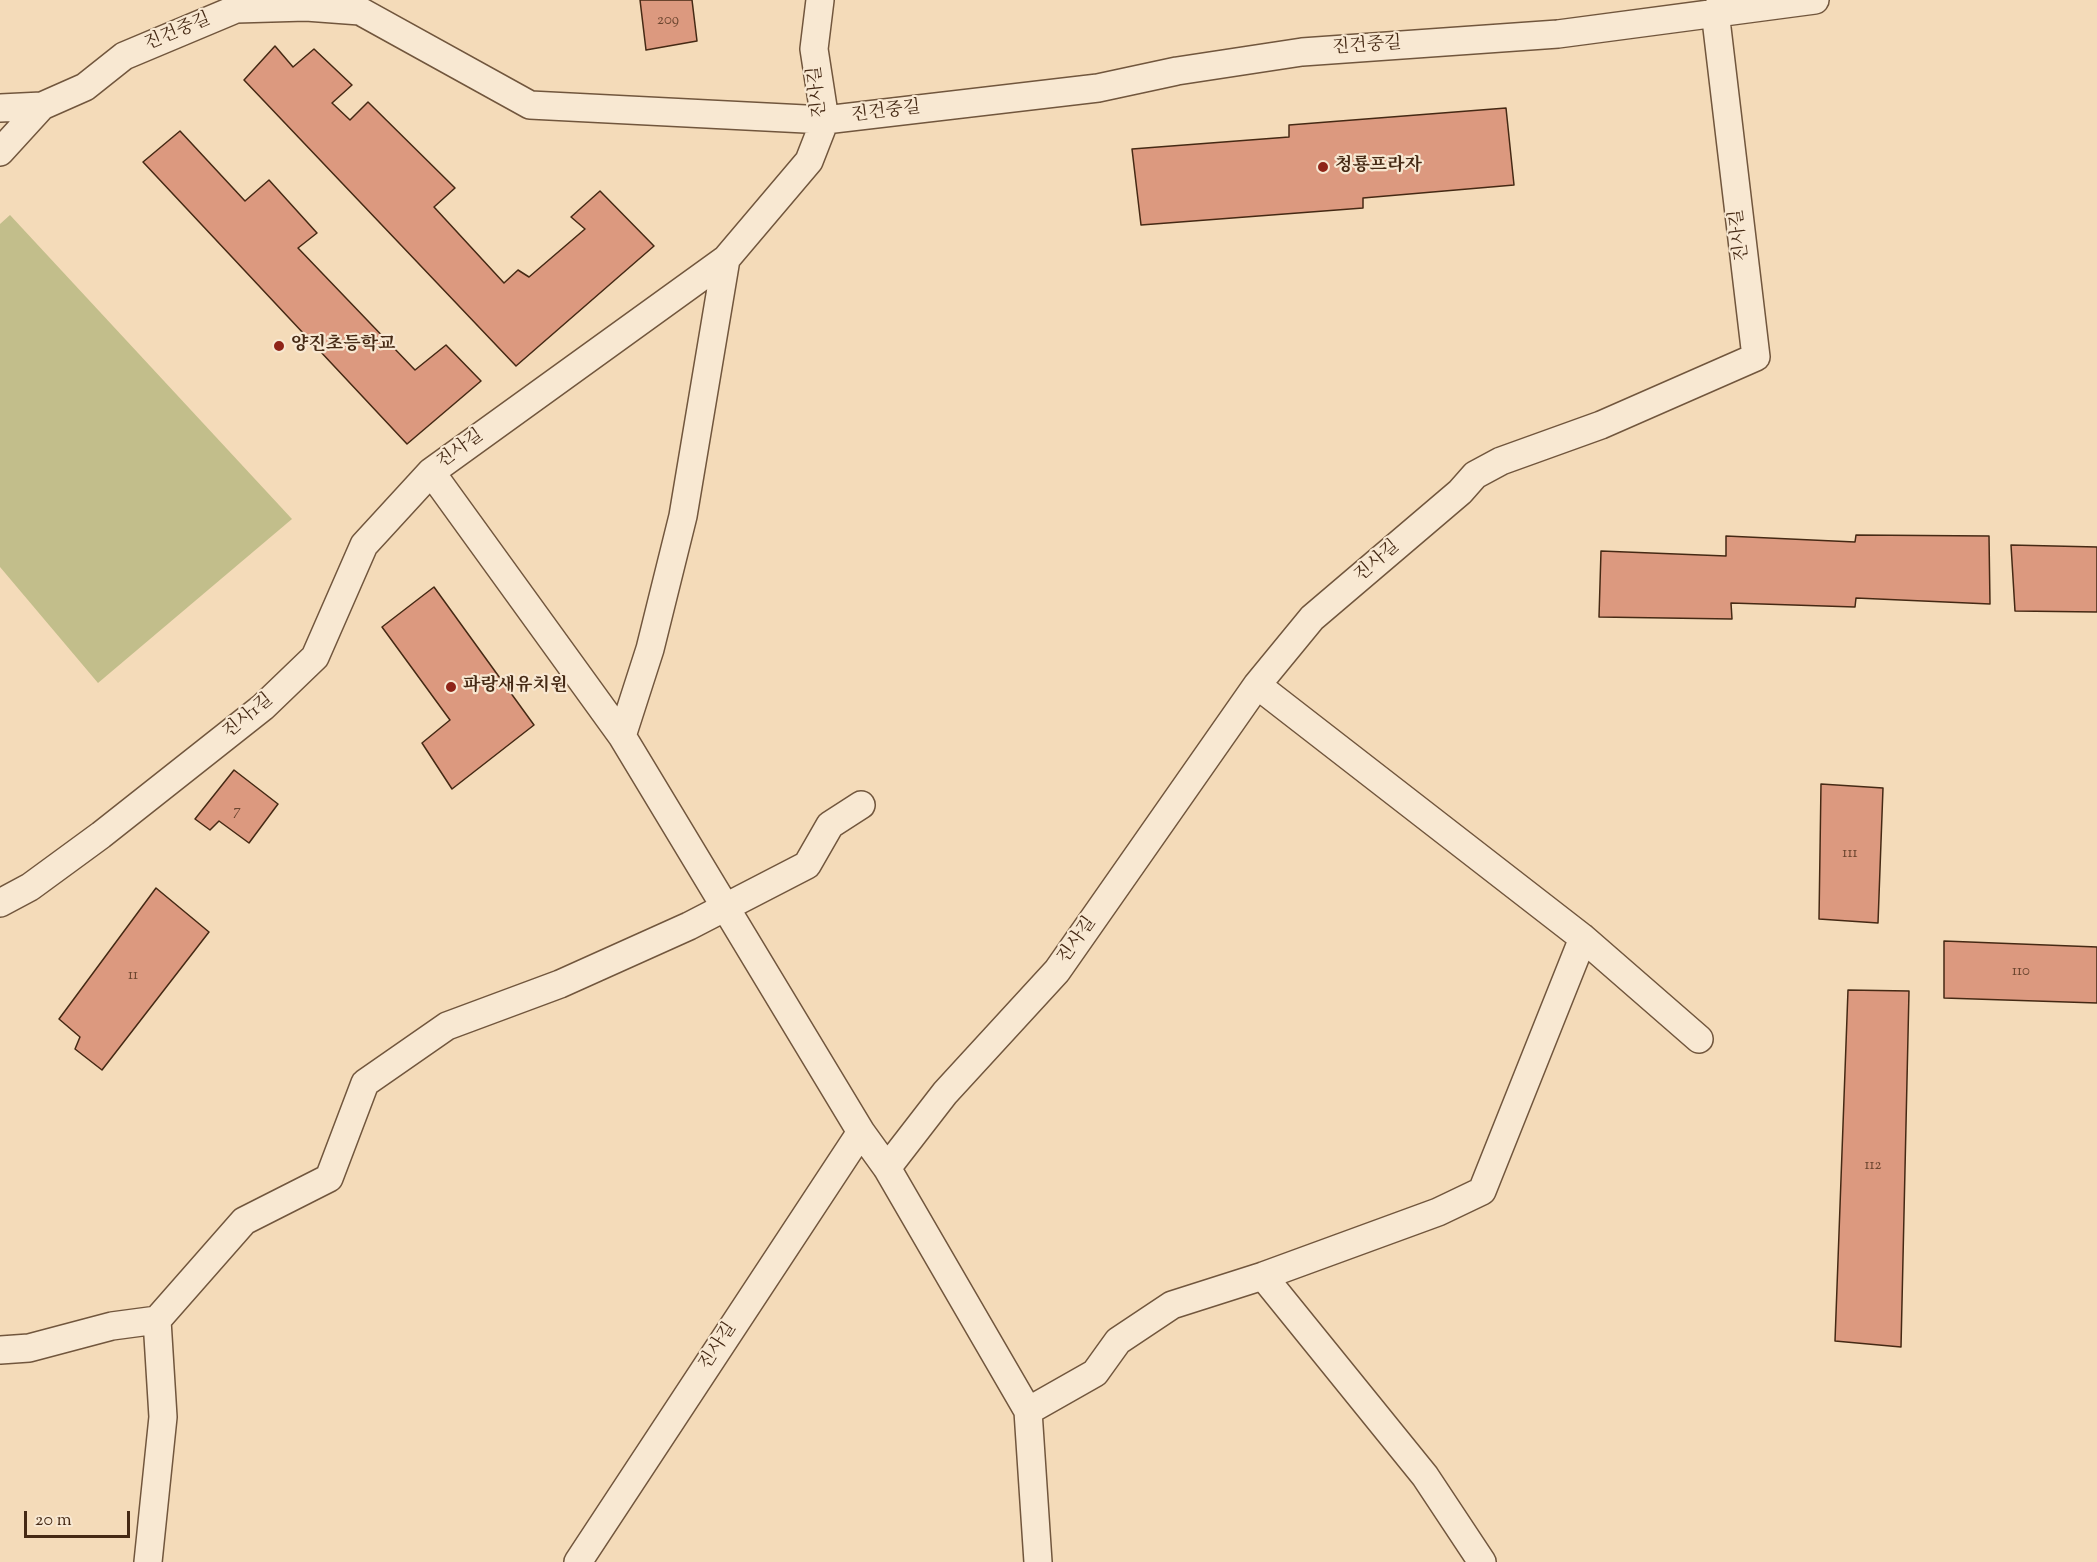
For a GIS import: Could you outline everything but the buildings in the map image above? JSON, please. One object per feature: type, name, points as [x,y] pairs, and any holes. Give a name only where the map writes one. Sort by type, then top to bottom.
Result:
[{"type":"street","name":"진사길","points":[[820,0],[814,49],[825,120],[809,161],[726,259],[431,472],[622,736],[861,1132],[887,1168],[1028,1411],[1038,1562]]},
{"type":"street","name":"진건중길","points":[[0,108],[42,106],[85,87],[124,56],[236,9],[306,7],[360,11],[491,86],[530,105],[825,120],[1098,88],[1177,70],[1302,52],[1558,34],[1715,11],[1815,0]]},
{"type":"street","name":"진사길","points":[[887,1168],[945,1093],[1057,971],[1257,685],[1312,618],[1460,492],[1474,475],[1501,462],[1601,425],[1756,357],[1715,11]]},
{"type":"street","points":[[0,152],[42,106]]},
{"type":"street","points":[[622,736],[650,650],[683,516],[726,259]]},
{"type":"street","name":"진사1길","points":[[0,903],[30,887],[101,835],[263,707],[315,657],[364,545],[431,472]]},
{"type":"street","points":[[1257,685],[1583,938],[1699,1039]]},
{"type":"street","points":[[0,1350],[29,1348],[112,1326],[157,1320],[244,1221],[329,1178],[365,1083],[447,1026],[560,984],[725,907],[807,865],[830,825],[861,806]]},
{"type":"street","points":[[1028,1411],[1095,1373],[1118,1341],[1172,1305],[1263,1276],[1438,1212],[1482,1191],[1583,938]]},
{"type":"street","name":"진사길","points":[[578,1562],[861,1132]]},
{"type":"street","points":[[1263,1276],[1425,1476],[1482,1562]]},
{"type":"street","points":[[148,1562],[163,1417],[157,1320]]},
{"type":"shaded area","points":[[10,215],[292,519],[98,683],[0,567],[0,224]]},
{"type":"place","name":"청룡프라자","points":[[1323,167]]},
{"type":"place","name":"양진초등학교","points":[[279,346]]},
{"type":"place","name":"파랑새유치원","points":[[451,687]]}]
